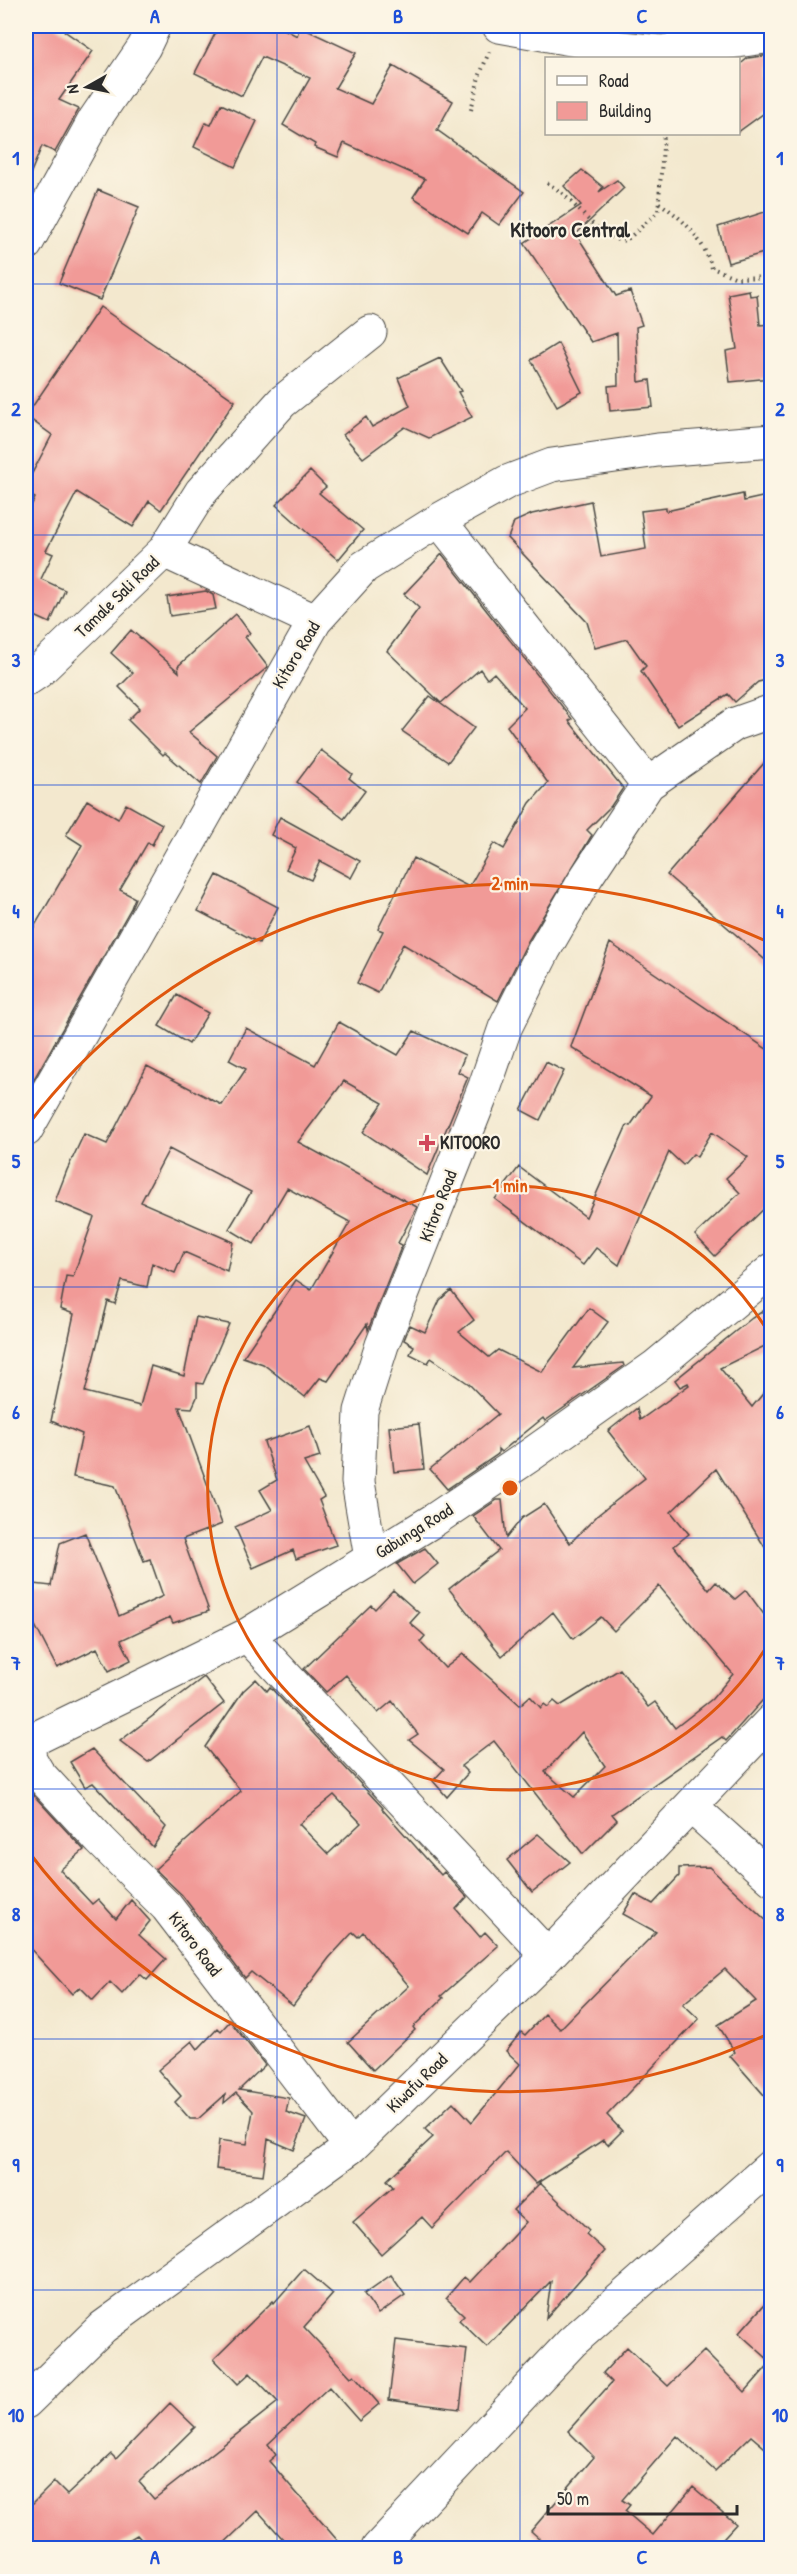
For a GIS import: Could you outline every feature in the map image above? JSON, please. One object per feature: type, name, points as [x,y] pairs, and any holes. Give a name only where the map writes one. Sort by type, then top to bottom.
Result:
[{"type":"street","points":[[26,244],[95,119],[144,48],[154,26]]},
{"type":"street","points":[[494,39],[661,52],[771,36]]},
{"type":"street","points":[[164,551],[201,492],[261,424],[282,402],[370,332]]},
{"type":"street","name":"Kitoro Road","points":[[26,1130],[315,621],[364,567],[439,520],[507,482],[552,465],[658,450],[771,441]]},
{"type":"street","points":[[439,520],[648,784]]},
{"type":"street","name":"Tamale Sali Road","points":[[26,680],[38,672],[164,551],[315,621]]},
{"type":"street","name":"Kitoro Road","points":[[371,1558],[358,1482],[361,1411],[382,1345],[485,1086],[505,1028],[544,950],[587,876],[648,784],[735,724],[771,711]]},
{"type":"street","name":"Gabunga Road","points":[[26,1743],[247,1635],[371,1558],[529,1456],[647,1372],[771,1270]]},
{"type":"street","points":[[247,1635],[548,1956]]},
{"type":"street","name":"Kiwafu Road","points":[[26,2402],[103,2327],[351,2147],[548,1956],[692,1807],[771,1720]]},
{"type":"street","name":"Kitoro Road","points":[[26,1752],[38,1773],[167,1907],[351,2147]]},
{"type":"street","points":[[692,1807],[771,1879]]},
{"type":"street","points":[[378,2548],[572,2342],[769,2174]]},
{"type":"path","points":[[471,110],[479,77],[494,39]]},
{"type":"path","points":[[547,183],[575,203],[591,224],[622,241],[638,231],[658,212],[664,135]]},
{"type":"path","points":[[658,202],[679,216],[688,230],[700,240],[712,268],[737,278],[771,277]]},
{"type":"building","points":[[26,26],[57,26],[93,51],[59,100],[79,109],[55,152],[42,146],[26,184]]},
{"type":"building","points":[[219,26],[278,26],[297,36],[300,27],[356,53],[335,88],[371,104],[393,66],[453,101],[437,130],[524,192],[499,225],[482,213],[468,233],[413,197],[425,179],[344,143],[338,157],[314,147],[315,144],[283,125],[310,78],[262,57],[242,96],[195,73]]},
{"type":"building","points":[[771,55],[771,108],[740,131],[740,64],[748,58]]},
{"type":"building","points":[[221,104],[257,121],[235,167],[194,147],[205,123],[211,125]]},
{"type":"building","points":[[582,170],[603,187],[599,192],[617,180],[624,188],[576,234],[616,296],[630,291],[642,325],[636,327],[639,382],[650,380],[653,407],[610,411],[608,386],[618,385],[617,333],[591,342],[524,243],[581,205],[564,186]]},
{"type":"building","points":[[98,190],[139,207],[100,300],[59,283]]},
{"type":"building","points":[[771,210],[771,251],[728,263],[718,227]]},
{"type":"building","points":[[749,290],[750,296],[757,295],[760,325],[771,324],[771,378],[730,382],[726,351],[737,349],[728,294]]},
{"type":"building","points":[[100,307],[235,401],[161,510],[149,501],[133,527],[77,492],[46,551],[53,554],[41,579],[65,590],[50,623],[26,612],[26,516],[35,498],[26,493],[26,485],[52,435],[26,416]]},
{"type":"building","points":[[558,343],[582,392],[557,406],[531,360]]},
{"type":"building","points":[[440,358],[461,391],[458,392],[472,417],[429,438],[405,427],[363,458],[343,435],[366,417],[372,427],[410,406],[398,378]]},
{"type":"building","points":[[310,471],[326,487],[319,493],[363,530],[338,560],[276,505]]},
{"type":"building","points":[[743,494],[744,501],[771,495],[771,679],[758,682],[735,702],[728,694],[678,726],[641,671],[646,666],[627,639],[595,648],[587,622],[508,538],[514,522],[532,514],[591,501],[601,557],[646,549],[641,511],[666,508],[666,511]]},
{"type":"building","points":[[442,554],[572,719],[569,721],[623,788],[611,806],[587,830],[592,835],[528,941],[498,1001],[403,944],[378,993],[357,983],[383,931],[378,929],[413,858],[469,887],[494,843],[504,849],[530,803],[548,783],[507,726],[525,708],[494,673],[487,679],[480,669],[441,703],[387,651],[419,608],[404,594]]},
{"type":"building","points":[[206,591],[213,595],[216,609],[170,616],[167,597]]},
{"type":"building","points":[[236,614],[250,633],[245,637],[268,667],[189,732],[217,756],[201,784],[165,753],[163,755],[128,720],[140,708],[119,687],[133,673],[111,653],[131,630],[179,672],[178,666]]},
{"type":"building","points":[[430,696],[474,728],[448,762],[402,731]]},
{"type":"building","points":[[321,750],[352,774],[349,778],[365,791],[344,819],[297,782]]},
{"type":"building","points":[[771,755],[771,965],[667,875]]},
{"type":"building","points":[[87,800],[118,819],[126,804],[162,824],[152,845],[148,842],[120,890],[135,898],[131,908],[26,1093],[26,924],[33,929],[82,845],[66,835]]},
{"type":"building","points":[[280,817],[360,861],[351,878],[320,861],[311,880],[286,869],[296,848],[271,835]]},
{"type":"building","points":[[217,875],[278,907],[259,943],[198,911]]},
{"type":"building","points":[[610,943],[771,1052],[771,1202],[715,1256],[695,1235],[740,1193],[726,1178],[748,1157],[712,1132],[697,1157],[693,1154],[683,1165],[669,1152],[619,1265],[596,1248],[583,1265],[495,1199],[519,1167],[586,1217],[627,1125],[630,1126],[651,1096],[571,1047]]},
{"type":"building","points":[[177,995],[208,1013],[189,1044],[159,1026]]},
{"type":"building","points":[[339,1022],[398,1055],[414,1031],[465,1055],[458,1072],[468,1077],[427,1175],[363,1132],[383,1103],[344,1081],[298,1142],[417,1207],[398,1243],[402,1245],[368,1330],[367,1324],[328,1381],[320,1378],[305,1397],[263,1364],[243,1357],[296,1280],[311,1290],[350,1222],[287,1188],[254,1244],[229,1229],[251,1192],[169,1149],[141,1202],[233,1242],[227,1271],[184,1252],[175,1273],[152,1263],[147,1287],[122,1281],[115,1304],[108,1301],[85,1392],[140,1406],[151,1366],[184,1376],[196,1317],[229,1324],[203,1384],[197,1383],[197,1397],[192,1408],[179,1407],[222,1524],[183,1539],[209,1611],[173,1623],[170,1617],[121,1640],[131,1660],[109,1671],[97,1648],[57,1668],[26,1608],[26,1583],[51,1586],[60,1543],[85,1533],[119,1616],[163,1596],[150,1559],[144,1561],[115,1486],[73,1477],[82,1434],[51,1421],[74,1314],[60,1309],[66,1276],[73,1277],[94,1217],[55,1201],[67,1170],[84,1134],[107,1144],[147,1066],[222,1105],[246,1069],[229,1060],[246,1028],[315,1065]]},
{"type":"building","points":[[546,1062],[564,1071],[540,1120],[521,1110]]},
{"type":"building","points":[[451,1290],[474,1320],[459,1332],[489,1357],[498,1350],[542,1372],[589,1308],[608,1322],[573,1368],[623,1363],[624,1366],[545,1421],[543,1418],[501,1452],[498,1449],[498,1454],[447,1489],[430,1469],[498,1414],[469,1384],[431,1358],[428,1363],[410,1354],[414,1346],[404,1340],[410,1325],[425,1332],[440,1300]]},
{"type":"building","points":[[771,1306],[771,1343],[720,1368],[752,1407],[771,1384],[771,1557],[716,1469],[671,1512],[689,1534],[674,1546],[709,1590],[716,1582],[735,1599],[746,1590],[771,1624],[771,1691],[726,1741],[722,1737],[612,1814],[617,1820],[583,1854],[494,1741],[461,1766],[468,1773],[447,1797],[433,1781],[444,1769],[409,1740],[418,1734],[392,1701],[378,1713],[346,1675],[326,1692],[304,1669],[371,1605],[375,1609],[393,1590],[419,1613],[410,1623],[425,1636],[420,1642],[445,1668],[463,1654],[520,1705],[530,1696],[541,1708],[544,1704],[548,1707],[554,1701],[560,1706],[620,1669],[648,1707],[655,1702],[675,1728],[712,1699],[733,1674],[659,1586],[614,1631],[601,1617],[573,1639],[553,1612],[502,1656],[449,1589],[499,1550],[473,1516],[497,1500],[502,1500],[506,1538],[522,1518],[544,1504],[570,1543],[599,1514],[645,1478],[608,1431],[637,1408],[640,1420],[689,1385],[688,1383],[680,1387],[675,1380],[752,1318]],"holes":[[[582,1732],[605,1766],[574,1797],[545,1772]]]},
{"type":"building","points":[[419,1424],[424,1469],[394,1472],[389,1427]]},
{"type":"building","points":[[310,1426],[320,1457],[304,1462],[324,1497],[319,1500],[336,1545],[296,1559],[293,1550],[253,1568],[235,1527],[272,1510],[260,1490],[277,1480],[264,1442]]},
{"type":"building","points":[[425,1548],[438,1564],[413,1584],[397,1564]]},
{"type":"building","points":[[204,1677],[224,1703],[148,1762],[120,1741]]},
{"type":"building","points":[[256,1679],[267,1691],[270,1687],[383,1808],[441,1875],[444,1872],[467,1897],[456,1909],[480,1937],[485,1932],[498,1946],[441,1996],[443,1998],[413,2027],[415,2030],[373,2070],[348,2042],[409,1986],[363,1932],[358,1937],[353,1932],[329,1958],[293,2006],[251,1972],[245,1978],[182,1895],[155,1869],[241,1791],[205,1747],[243,1691]],"holes":[[[334,1795],[361,1823],[328,1854],[299,1824]]]},
{"type":"building","points":[[92,1749],[166,1827],[153,1847],[93,1783],[85,1787],[70,1762]]},
{"type":"building","points":[[26,1787],[84,1850],[60,1870],[92,1904],[98,1899],[116,1919],[131,1900],[150,1921],[139,1935],[166,1959],[147,1980],[140,1974],[122,1994],[110,1982],[93,2000],[80,1987],[72,1994],[26,1944]]},
{"type":"building","points":[[538,1834],[570,1862],[532,1892],[507,1860]]},
{"type":"building","points":[[709,1867],[771,1925],[771,2103],[730,2056],[735,2052],[718,2025],[756,2001],[725,1969],[683,2004],[699,2019],[607,2115],[622,2131],[608,2145],[603,2140],[536,2184],[506,2152],[432,2228],[422,2217],[381,2254],[353,2222],[393,2187],[387,2180],[433,2137],[425,2129],[453,2102],[472,2122],[520,2064],[506,2051],[521,2032],[525,2035],[545,2014],[560,2029],[656,1932],[623,1914],[635,1894],[653,1904],[679,1876],[679,1868]]},
{"type":"building","points":[[230,2021],[265,2065],[239,2090],[289,2098],[286,2112],[306,2119],[294,2150],[268,2139],[263,2175],[216,2169],[219,2140],[247,2144],[253,2111],[236,2093],[224,2103],[225,2095],[198,2119],[190,2119],[175,2102],[181,2096],[158,2070],[192,2041],[198,2049],[218,2028],[221,2031]]},
{"type":"building","points":[[540,2183],[589,2230],[586,2234],[605,2251],[546,2318],[551,2281],[487,2347],[459,2320],[464,2315],[446,2298],[464,2277],[470,2282],[526,2222],[513,2210]]},
{"type":"building","points":[[304,2269],[333,2294],[304,2327],[351,2377],[354,2375],[379,2404],[359,2421],[329,2387],[268,2444],[276,2455],[269,2461],[344,2548],[291,2548],[258,2511],[219,2548],[149,2548],[137,2535],[115,2548],[26,2548],[26,2510],[54,2482],[67,2495],[111,2454],[116,2459],[170,2403],[195,2427],[139,2482],[154,2499],[278,2402],[250,2373],[238,2384],[214,2359],[273,2301],[274,2303]]},
{"type":"building","points":[[391,2275],[405,2295],[378,2314],[364,2294]]},
{"type":"building","points":[[771,2297],[771,2362],[739,2333]]},
{"type":"building","points":[[396,2340],[467,2349],[460,2409],[389,2400]]},
{"type":"building","points":[[627,2347],[668,2386],[704,2351],[745,2392],[771,2362],[771,2453],[751,2436],[715,2471],[677,2436],[622,2500],[630,2505],[625,2511],[653,2535],[693,2487],[736,2524],[714,2548],[532,2548],[540,2539],[531,2531],[594,2457],[568,2431],[612,2382],[603,2373]]},
{"type":"place","name":"KITOORO","points":[[427,1143]]},
{"type":"district","name":"Kitooro Central","points":[[570,230]]}]
